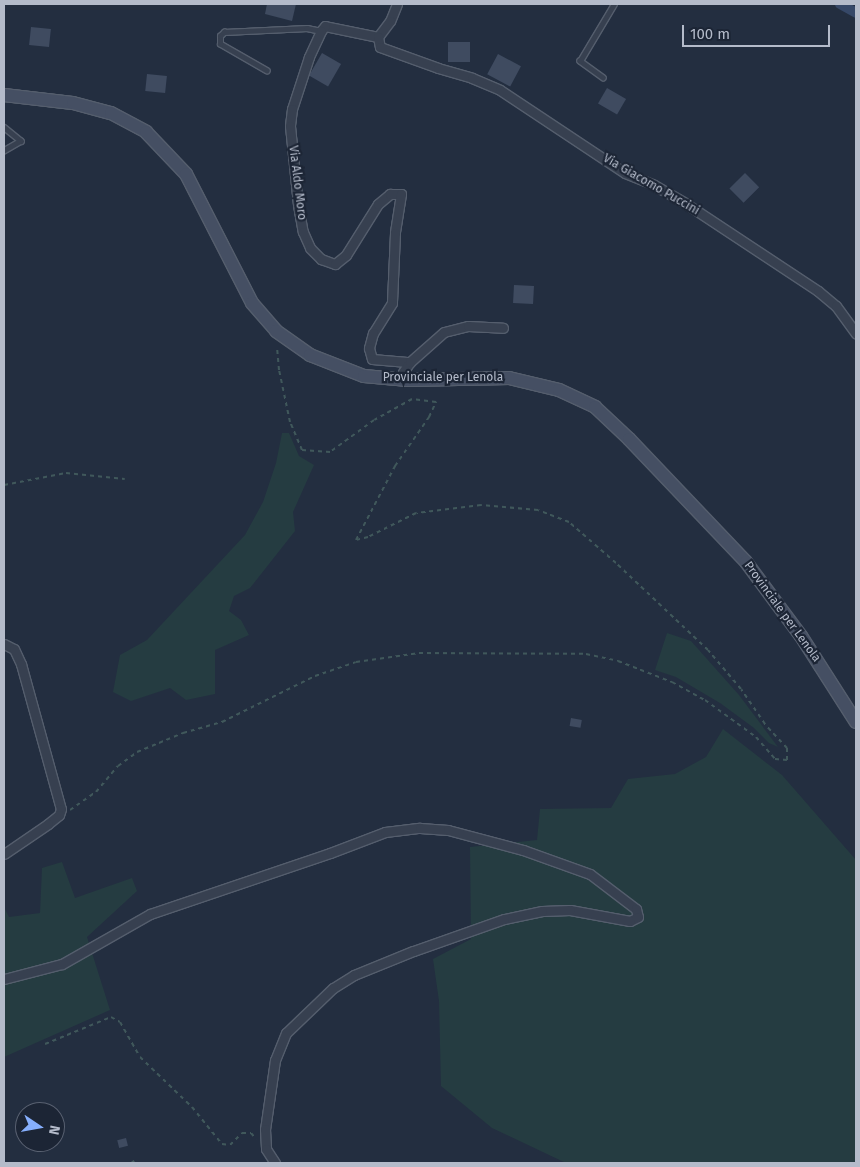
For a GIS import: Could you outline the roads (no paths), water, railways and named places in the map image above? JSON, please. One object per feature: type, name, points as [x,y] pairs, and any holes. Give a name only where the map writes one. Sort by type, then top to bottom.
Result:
[{"type":"main road","name":"Provinciale per Lenola","points":[[4,94],[73,103],[111,113],[146,132],[186,174],[252,303],[276,331],[310,355],[364,376],[408,380],[509,378],[559,390],[594,407],[629,439],[746,562],[801,636],[856,722]]},
{"type":"street","points":[[320,31],[325,26],[378,37],[390,21],[397,4]]},
{"type":"street","name":"Via Aldo Moro","points":[[320,31],[294,101],[290,126],[298,204],[304,232],[310,248],[321,259],[335,264],[346,255],[378,204],[390,194],[401,194],[395,233],[392,303],[373,333],[369,348],[372,359],[410,362]]},
{"type":"street","name":"Via Giacomo Puccini","points":[[378,37],[380,47],[472,78],[500,90],[626,172],[654,185],[688,206],[818,291],[836,306],[856,334]]},
{"type":"street","points":[[408,380],[403,372],[410,362],[444,332],[468,326],[503,328]]},
{"type":"street","points":[[4,644],[14,649],[21,664],[61,808],[59,815],[4,854]]},
{"type":"street","points":[[4,980],[62,964],[150,914],[330,853],[385,832],[402,830],[420,828],[448,830],[564,863],[590,874],[636,909],[638,917],[630,921],[570,910],[542,911],[504,919],[413,951],[354,975],[333,988],[286,1033],[275,1060],[269,1090],[265,1129],[266,1150],[275,1163]]},
{"type":"lane","points":[[603,78],[580,61],[614,4]]},
{"type":"lane","points":[[267,72],[220,44],[220,36],[224,32],[307,28],[320,31]]},
{"type":"lane","points":[[4,126],[21,141],[4,151]]},
{"type":"waterway","points":[[840,4],[856,13]]}]
